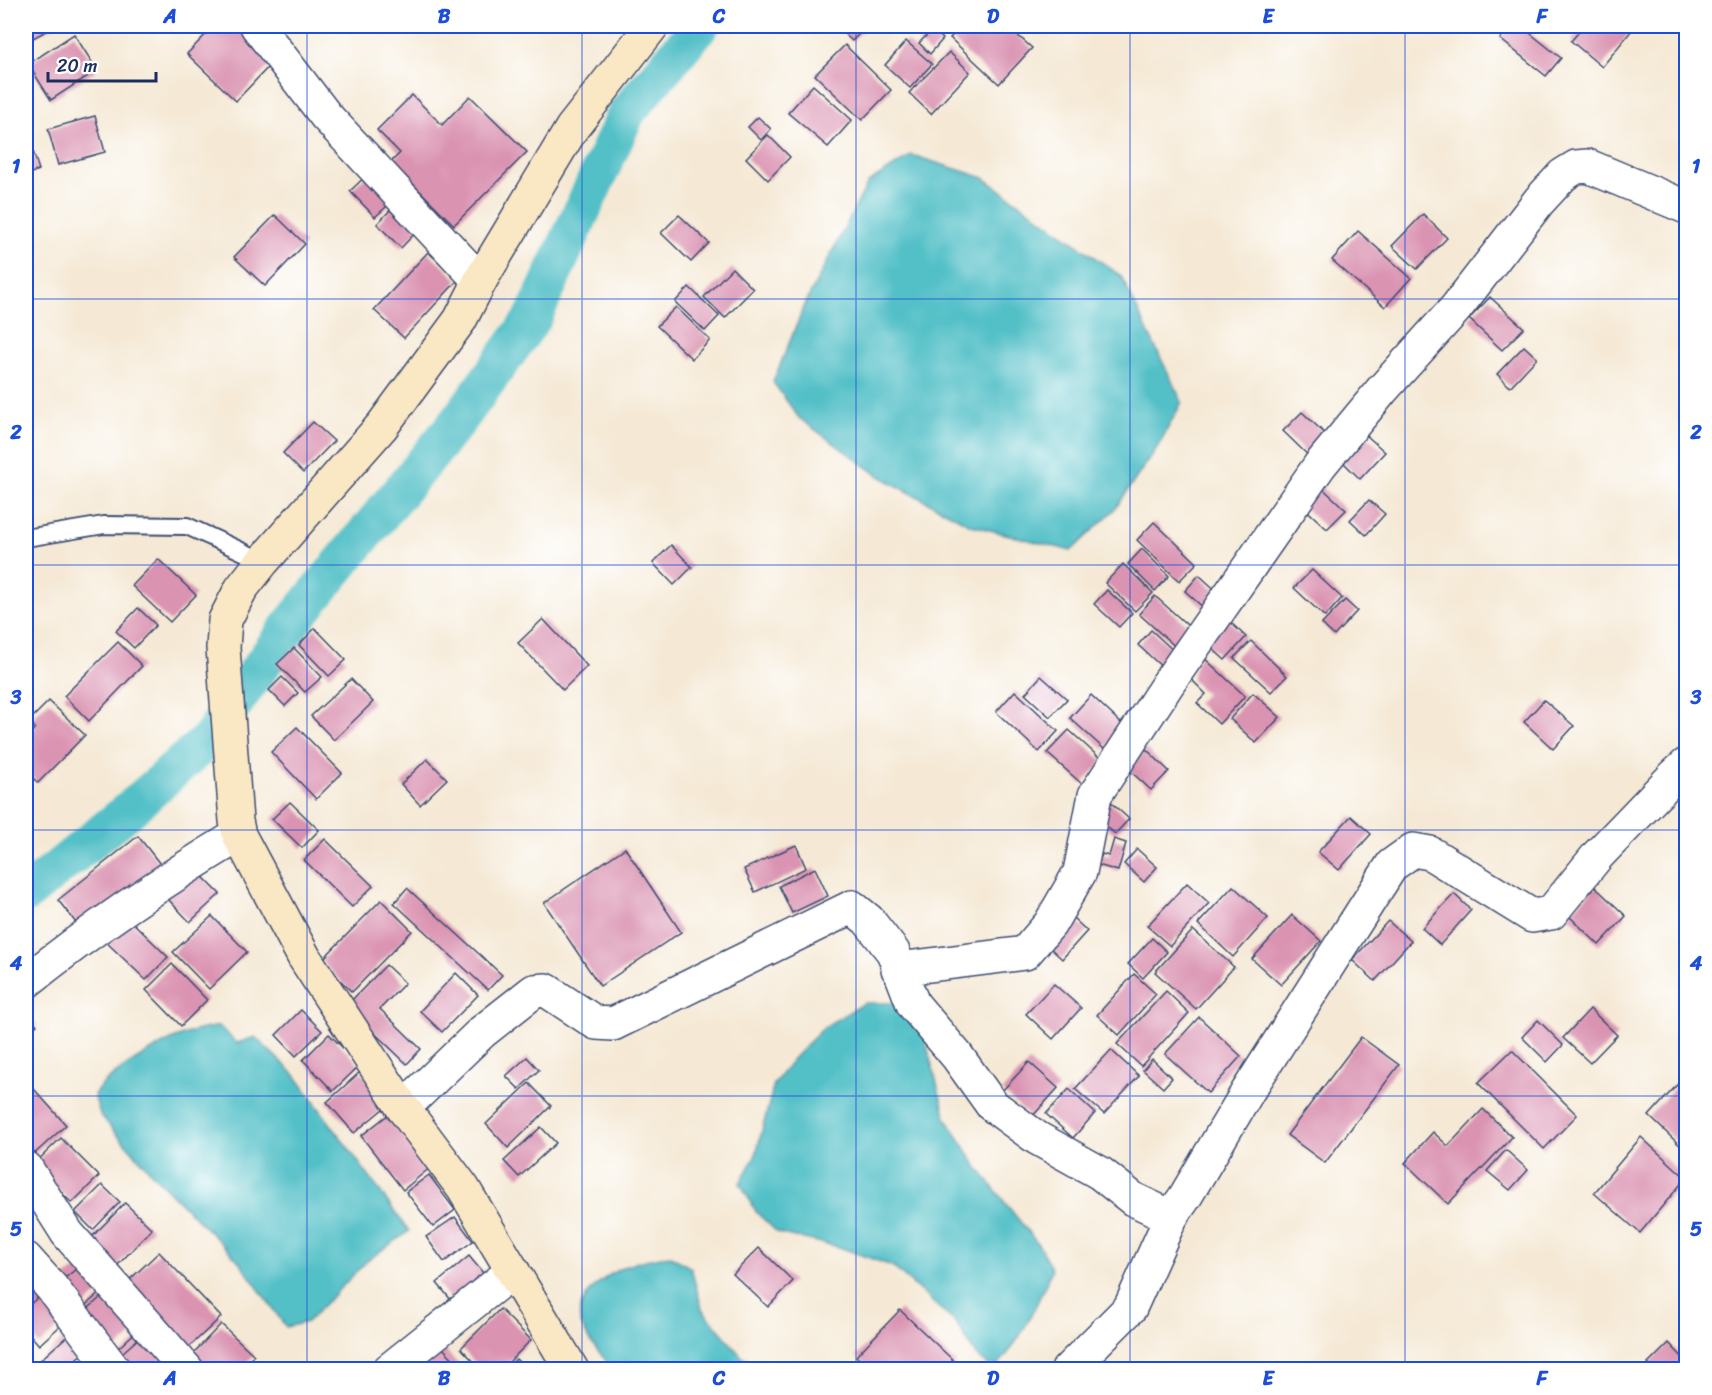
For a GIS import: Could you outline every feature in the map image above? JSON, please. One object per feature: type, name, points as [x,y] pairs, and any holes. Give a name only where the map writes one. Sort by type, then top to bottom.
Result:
[{"type":"main road","points":[[572,1370],[464,1188],[403,1108],[304,957],[237,828],[224,663],[225,620],[242,589],[263,561],[382,426],[460,320],[480,281],[572,128],[652,26]]},
{"type":"street","points":[[257,26],[326,116],[480,281]]},
{"type":"street","points":[[898,969],[1025,953],[1044,931],[1080,872],[1095,795],[1169,682],[1320,465],[1382,390],[1455,308],[1539,201],[1563,175],[1576,167],[1588,166],[1686,207]]},
{"type":"street","points":[[1068,1370],[1130,1308],[1171,1217],[1392,865],[1413,850],[1430,853],[1532,916],[1551,913],[1598,855],[1686,765]]},
{"type":"street","points":[[26,982],[74,943],[237,828]]},
{"type":"street","points":[[403,1108],[482,1032],[534,991],[546,990],[596,1023],[613,1024],[852,907],[868,920],[893,951],[913,1004],[957,1056],[992,1105],[1037,1137],[1100,1173],[1133,1199],[1171,1217]]},
{"type":"street","points":[[26,1168],[67,1233],[186,1370]]},
{"type":"street","points":[[26,1259],[52,1288],[114,1370]]},
{"type":"street","points":[[389,1370],[513,1270]]},
{"type":"lane","points":[[26,538],[104,525],[187,526],[263,561]]},
{"type":"water","points":[[912,155],[984,178],[1121,276],[1182,402],[1158,446],[1115,509],[1071,551],[971,525],[881,477],[799,418],[773,382],[807,300],[868,183]]},
{"type":"water","points":[[864,1003],[897,1003],[921,1023],[946,1118],[978,1168],[1040,1247],[1052,1270],[1022,1332],[998,1365],[988,1365],[976,1355],[956,1323],[892,1266],[839,1247],[778,1233],[757,1213],[740,1183],[756,1154],[774,1084],[791,1061],[824,1027]]},
{"type":"water","points":[[219,1026],[237,1043],[255,1037],[294,1074],[409,1231],[368,1260],[307,1322],[286,1327],[238,1260],[159,1181],[114,1131],[100,1114],[94,1095],[111,1077],[153,1049],[198,1030]]},
{"type":"water","points":[[671,1256],[691,1268],[702,1309],[742,1357],[761,1369],[613,1369],[599,1352],[580,1319],[580,1309],[590,1291],[607,1276],[626,1266],[648,1259]]},
{"type":"building","points":[[26,26],[55,26],[26,42]]},
{"type":"building","points":[[214,26],[238,26],[274,61],[236,101],[187,54]]},
{"type":"building","points":[[836,26],[867,26],[852,41]]},
{"type":"building","points":[[962,26],[1007,26],[1032,48],[999,84],[950,38]]},
{"type":"building","points":[[1511,26],[1521,26],[1561,58],[1546,76],[1500,39]]},
{"type":"building","points":[[1584,26],[1626,26],[1632,30],[1602,67],[1571,41]]},
{"type":"building","points":[[933,29],[943,39],[930,54],[919,43]]},
{"type":"building","points":[[74,34],[97,70],[51,100],[28,64]]},
{"type":"building","points":[[906,41],[932,64],[910,88],[885,65]]},
{"type":"building","points":[[845,45],[891,90],[862,120],[815,75]]},
{"type":"building","points":[[949,52],[970,72],[931,114],[909,93]]},
{"type":"building","points":[[813,85],[852,120],[828,147],[788,113]]},
{"type":"building","points":[[412,95],[442,125],[470,96],[527,152],[454,225],[391,162],[400,153],[377,130]]},
{"type":"building","points":[[95,116],[105,152],[58,165],[48,129]]},
{"type":"building","points":[[758,117],[771,129],[761,140],[748,127]]},
{"type":"building","points":[[768,135],[790,157],[768,180],[746,158]]},
{"type":"building","points":[[29,139],[39,170],[26,175],[26,140]]},
{"type":"building","points":[[370,172],[395,199],[375,217],[350,191]]},
{"type":"building","points":[[395,205],[419,229],[401,248],[377,224]]},
{"type":"building","points":[[1423,214],[1447,238],[1417,269],[1392,246]]},
{"type":"building","points":[[275,215],[305,244],[265,286],[234,257]]},
{"type":"building","points":[[679,215],[709,243],[691,262],[661,233]]},
{"type":"building","points":[[1358,231],[1411,278],[1385,307],[1332,260]]},
{"type":"building","points":[[428,252],[458,280],[404,338],[374,310]]},
{"type":"building","points":[[732,268],[753,289],[725,318],[704,297]]},
{"type":"building","points":[[689,287],[719,316],[705,331],[675,302]]},
{"type":"building","points":[[1490,297],[1524,328],[1502,350],[1469,319]]},
{"type":"building","points":[[676,307],[710,340],[692,359],[657,326]]},
{"type":"building","points":[[1524,346],[1537,358],[1510,387],[1497,374]]},
{"type":"building","points":[[1302,412],[1334,442],[1315,462],[1283,431]]},
{"type":"building","points":[[313,422],[334,441],[303,473],[283,453]]},
{"type":"building","points":[[1366,435],[1385,452],[1360,479],[1342,461]]},
{"type":"building","points":[[1318,484],[1346,510],[1327,529],[1299,503]]},
{"type":"building","points":[[1369,500],[1385,514],[1366,535],[1350,520]]},
{"type":"building","points":[[1154,522],[1197,563],[1179,581],[1137,540]]},
{"type":"building","points":[[671,545],[692,567],[674,585],[653,563]]},
{"type":"building","points":[[1142,549],[1169,576],[1155,591],[1128,564]]},
{"type":"building","points":[[158,559],[196,595],[170,622],[132,586]]},
{"type":"building","points":[[1123,564],[1153,593],[1135,611],[1105,583]]},
{"type":"building","points":[[1312,570],[1342,598],[1325,617],[1294,588]]},
{"type":"building","points":[[1199,575],[1221,595],[1207,611],[1185,591]]},
{"type":"building","points":[[1107,590],[1132,613],[1119,627],[1094,604]]},
{"type":"building","points":[[1155,596],[1195,632],[1179,650],[1139,614]]},
{"type":"building","points":[[1345,600],[1357,611],[1334,636],[1322,624]]},
{"type":"building","points":[[138,608],[156,625],[134,648],[116,631]]},
{"type":"building","points":[[543,619],[587,666],[563,690],[518,643]]},
{"type":"building","points":[[1227,619],[1246,637],[1225,660],[1205,642]]},
{"type":"building","points":[[315,628],[346,660],[329,676],[299,645]]},
{"type":"building","points":[[1151,630],[1177,654],[1164,669],[1138,645]]},
{"type":"building","points":[[1251,641],[1287,676],[1271,692],[1234,658]]},
{"type":"building","points":[[118,642],[142,666],[89,721],[64,696]]},
{"type":"building","points":[[294,648],[322,677],[305,692],[277,664]]},
{"type":"building","points":[[1200,654],[1245,696],[1219,724],[1197,703],[1206,694],[1191,679]]},
{"type":"building","points":[[1041,676],[1067,699],[1050,717],[1025,694]]},
{"type":"building","points":[[282,677],[298,693],[285,706],[269,690]]},
{"type":"building","points":[[351,679],[373,702],[334,740],[311,716]]},
{"type":"building","points":[[1015,691],[1058,731],[1039,752],[996,712]]},
{"type":"building","points":[[1253,693],[1280,717],[1256,743],[1230,719]]},
{"type":"building","points":[[1091,695],[1124,726],[1104,749],[1070,718]]},
{"type":"building","points":[[1544,700],[1574,726],[1553,749],[1524,722]]},
{"type":"building","points":[[49,701],[85,735],[38,783],[26,771],[26,738],[35,728],[29,721]]},
{"type":"building","points":[[297,727],[342,773],[316,799],[271,752]]},
{"type":"building","points":[[1069,730],[1103,761],[1082,784],[1047,753]]},
{"type":"building","points":[[1146,749],[1169,771],[1151,790],[1128,769]]},
{"type":"building","points":[[427,759],[447,779],[420,805],[401,784]]},
{"type":"building","points":[[1107,799],[1129,819],[1115,834],[1093,814]]},
{"type":"building","points":[[290,802],[319,830],[302,848],[272,819]]},
{"type":"building","points":[[1351,816],[1371,834],[1339,870],[1318,852]]},
{"type":"building","points":[[138,836],[160,864],[80,928],[58,900]]},
{"type":"building","points":[[325,839],[373,886],[352,907],[304,860]]},
{"type":"building","points":[[1114,839],[1126,843],[1118,871],[1098,865],[1102,854],[1109,856]]},
{"type":"building","points":[[796,845],[806,868],[755,892],[744,869]]},
{"type":"building","points":[[625,848],[681,932],[600,986],[544,903]]},
{"type":"building","points":[[1137,849],[1157,867],[1144,882],[1124,864]]},
{"type":"building","points":[[193,867],[220,894],[190,922],[164,895]]},
{"type":"building","points":[[815,868],[828,896],[792,913],[779,886]]},
{"type":"building","points":[[1187,883],[1209,903],[1170,946],[1147,926]]},
{"type":"building","points":[[1233,886],[1268,918],[1233,957],[1198,924]]},
{"type":"building","points":[[1595,887],[1626,916],[1599,945],[1568,915]]},
{"type":"building","points":[[407,888],[502,975],[488,990],[394,903]]},
{"type":"building","points":[[1454,894],[1471,910],[1440,945],[1422,928]]},
{"type":"building","points":[[381,900],[412,931],[352,992],[321,961]]},
{"type":"building","points":[[1292,915],[1321,941],[1281,985],[1252,959]]},
{"type":"building","points":[[126,916],[168,957],[146,980],[103,939]]},
{"type":"building","points":[[212,916],[247,952],[209,989],[173,952]]},
{"type":"building","points":[[1073,918],[1087,931],[1062,959],[1047,945]]},
{"type":"building","points":[[1388,921],[1411,941],[1375,981],[1352,960]]},
{"type":"building","points":[[1193,930],[1234,967],[1196,1009],[1155,972]]},
{"type":"building","points":[[1152,938],[1167,952],[1143,978],[1128,964]]},
{"type":"building","points":[[172,964],[207,1000],[181,1026],[146,990]]},
{"type":"building","points":[[386,965],[405,983],[380,1009],[421,1049],[407,1064],[346,1006]]},
{"type":"building","points":[[456,973],[478,995],[442,1032],[420,1011]]},
{"type":"building","points":[[1134,974],[1156,994],[1119,1035],[1097,1015]]},
{"type":"building","points":[[1054,984],[1081,1008],[1053,1039],[1026,1014]]},
{"type":"building","points":[[1166,991],[1189,1013],[1141,1066],[1117,1044]]},
{"type":"building","points":[[1590,1009],[1617,1035],[1590,1063],[1563,1038]]},
{"type":"building","points":[[301,1010],[322,1031],[296,1056],[276,1035]]},
{"type":"building","points":[[26,1012],[37,1025],[26,1035]]},
{"type":"building","points":[[1199,1017],[1241,1056],[1208,1093],[1165,1054]]},
{"type":"building","points":[[1538,1020],[1563,1045],[1547,1062],[1522,1037]]},
{"type":"building","points":[[329,1034],[360,1065],[333,1091],[303,1060]]},
{"type":"building","points":[[1361,1037],[1399,1065],[1325,1163],[1287,1135]]},
{"type":"building","points":[[1111,1050],[1139,1076],[1104,1114],[1075,1089]]},
{"type":"building","points":[[1512,1050],[1577,1115],[1544,1149],[1478,1083]]},
{"type":"building","points":[[527,1057],[539,1070],[519,1089],[506,1076]]},
{"type":"building","points":[[1152,1059],[1172,1078],[1163,1088],[1143,1070]]},
{"type":"building","points":[[1029,1062],[1058,1088],[1031,1118],[1002,1091]]},
{"type":"building","points":[[361,1071],[389,1104],[354,1133],[327,1102]]},
{"type":"building","points":[[1686,1075],[1686,1151],[1649,1116]]},
{"type":"building","points":[[26,1080],[66,1125],[31,1157],[26,1151]]},
{"type":"building","points":[[529,1083],[551,1106],[508,1148],[486,1124]]},
{"type":"building","points":[[1069,1089],[1095,1113],[1073,1138],[1046,1114]]},
{"type":"building","points":[[1483,1109],[1512,1137],[1448,1204],[1405,1163],[1433,1132],[1448,1146]]},
{"type":"building","points":[[389,1114],[431,1167],[403,1190],[361,1136]]},
{"type":"building","points":[[541,1127],[556,1143],[519,1177],[504,1161]]},
{"type":"building","points":[[1641,1137],[1686,1178],[1640,1233],[1594,1193]]},
{"type":"building","points":[[61,1138],[99,1176],[72,1203],[33,1165]]},
{"type":"building","points":[[1506,1150],[1528,1170],[1510,1190],[1487,1171]]},
{"type":"building","points":[[429,1175],[455,1210],[433,1227],[406,1192]]},
{"type":"building","points":[[102,1185],[120,1202],[93,1230],[75,1212]]},
{"type":"building","points":[[125,1203],[152,1229],[116,1267],[89,1240]]},
{"type":"building","points":[[455,1217],[473,1241],[444,1262],[426,1237]]},
{"type":"building","points":[[759,1248],[793,1281],[768,1307],[733,1274]]},
{"type":"building","points":[[159,1252],[221,1317],[187,1349],[125,1284]]},
{"type":"building","points":[[469,1256],[488,1279],[456,1306],[437,1283]]},
{"type":"building","points":[[86,1261],[107,1287],[76,1313],[55,1286]]},
{"type":"building","points":[[109,1290],[142,1326],[115,1351],[82,1314]]},
{"type":"building","points":[[45,1291],[69,1318],[39,1345],[26,1330],[26,1308]]},
{"type":"building","points":[[500,1309],[531,1340],[501,1370],[482,1370],[461,1348]]},
{"type":"building","points":[[900,1310],[956,1363],[950,1370],[870,1370],[856,1356]]},
{"type":"building","points":[[221,1324],[254,1355],[240,1370],[195,1370],[186,1361]]},
{"type":"building","points":[[74,1330],[89,1347],[64,1370],[29,1370]]},
{"type":"building","points":[[147,1331],[170,1359],[158,1370],[122,1370],[114,1360]]},
{"type":"building","points":[[438,1343],[464,1370],[412,1370]]},
{"type":"building","points":[[1669,1343],[1686,1361],[1686,1366],[1683,1370],[1654,1370],[1648,1364]]},
{"type":"building","points":[[92,1354],[106,1370],[75,1370]]},
{"type":"building","points":[[516,1359],[527,1370],[505,1370]]},
{"type":"waterway","points":[[26,894],[128,811],[209,739],[290,625],[458,421],[533,318],[627,112],[700,26]]}]
